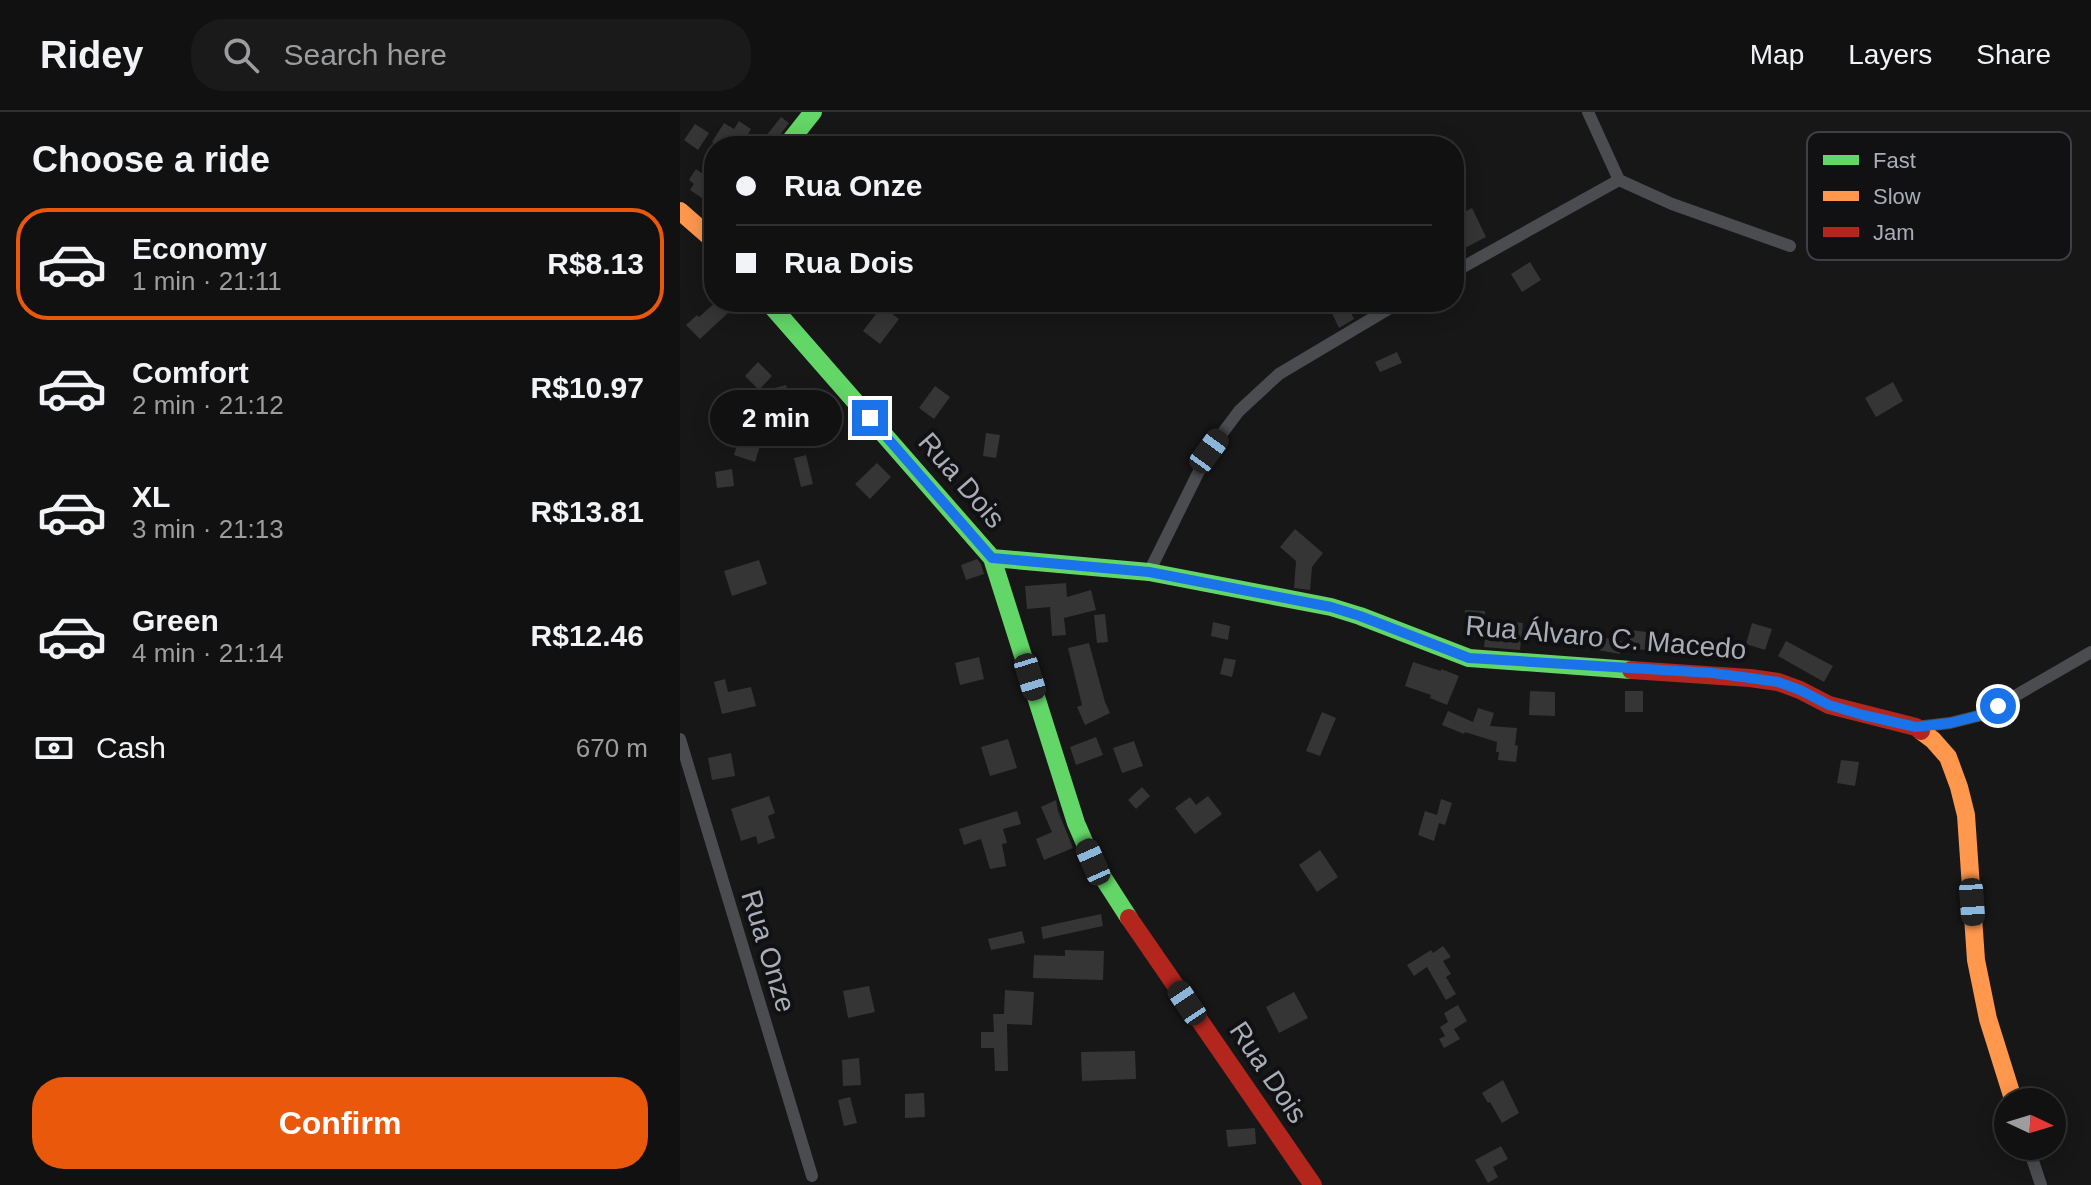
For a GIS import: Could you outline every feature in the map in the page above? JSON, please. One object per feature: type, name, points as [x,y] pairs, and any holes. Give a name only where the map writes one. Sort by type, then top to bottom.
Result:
[{"type":"street","points":[[794,136],[813,112]]},
{"type":"street","points":[[1588,112],[1619,180],[1672,204],[1790,246]]},
{"type":"street","points":[[1464,266],[1619,180]]},
{"type":"street","points":[[680,211],[704,231]]},
{"type":"street","name":"Rua Dois","points":[[777,312],[992,558],[1076,823],[1093,862],[1313,1185]]},
{"type":"street","points":[[1149,572],[1209,451],[1239,411],[1279,374],[1383,312]]},
{"type":"street","name":"Rua Álvaro C. Macedo","points":[[992,558],[1149,572],[1331,607],[1469,658],[1712,673],[1778,682],[1829,705],[1916,727],[1948,757],[1959,787],[1966,815],[1976,960],[1988,1019],[2010,1088]]},
{"type":"street","points":[[1916,727],[1982,715],[2091,652]]},
{"type":"street","name":"Rua Onze","points":[[680,739],[812,1176]]},
{"type":"street","points":[[2033,1160],[2041,1185]]},
{"type":"building","points":[[781,117],[789,123],[779,136],[766,136]]},
{"type":"building","points":[[739,121],[751,129],[747,136],[716,136],[724,123],[734,129]]},
{"type":"building","points":[[695,124],[709,133],[704,136],[698,150],[684,140]]},
{"type":"building","points":[[696,169],[704,175],[704,199],[690,190],[694,184],[689,180]]},
{"type":"building","points":[[1472,208],[1486,237],[1465,248],[1464,246],[1464,212]]},
{"type":"building","points":[[1530,262],[1541,280],[1522,292],[1511,274]]},
{"type":"building","points":[[705,312],[729,312],[700,339],[686,325],[697,315],[699,317]]},
{"type":"building","points":[[877,312],[890,312],[899,319],[880,344],[863,331]]},
{"type":"building","points":[[1331,312],[1351,312],[1354,319],[1339,328]]},
{"type":"building","points":[[1397,352],[1402,363],[1380,372],[1375,362]]},
{"type":"building","points":[[758,362],[772,376],[759,390],[745,376]]},
{"type":"building","points":[[1893,382],[1903,401],[1876,417],[1865,398]]},
{"type":"building","points":[[786,385],[800,445],[789,448],[775,388]]},
{"type":"building","points":[[935,386],[950,397],[934,419],[919,408]]},
{"type":"building","points":[[743,424],[765,430],[755,462],[734,455]]},
{"type":"building","points":[[986,433],[1000,435],[996,458],[983,456]]},
{"type":"building","points":[[806,455],[813,484],[801,487],[794,458]]},
{"type":"building","points":[[877,463],[891,477],[870,499],[855,484]]},
{"type":"building","points":[[732,469],[734,486],[717,488],[715,472]]},
{"type":"building","points":[[1295,529],[1323,553],[1312,567],[1310,590],[1294,588],[1296,561],[1280,547]]},
{"type":"building","points":[[977,559],[984,574],[966,580],[961,565]]},
{"type":"building","points":[[759,560],[767,584],[732,596],[724,571]]},
{"type":"building","points":[[1066,583],[1067,597],[1091,590],[1096,610],[1064,618],[1066,635],[1052,636],[1050,607],[1027,609],[1025,586]]},
{"type":"building","points":[[1465,610],[1485,611],[1485,626],[1465,625]]},
{"type":"building","points":[[1105,614],[1108,642],[1097,643],[1094,615]]},
{"type":"building","points":[[1487,619],[1523,623],[1520,650],[1484,647]]},
{"type":"building","points":[[1213,622],[1230,626],[1228,640],[1211,636]]},
{"type":"building","points":[[1752,623],[1772,629],[1765,650],[1746,644]]},
{"type":"building","points":[[1550,626],[1572,630],[1570,642],[1548,639]]},
{"type":"building","points":[[1631,630],[1654,633],[1652,651],[1629,648]]},
{"type":"building","points":[[1595,636],[1622,641],[1620,654],[1592,649]]},
{"type":"building","points":[[1786,641],[1833,666],[1824,682],[1778,656]]},
{"type":"building","points":[[1089,643],[1110,713],[1085,725],[1077,707],[1082,705],[1068,648]]},
{"type":"building","points":[[979,657],[984,679],[960,685],[955,663]]},
{"type":"building","points":[[1224,658],[1236,660],[1232,677],[1220,674]]},
{"type":"building","points":[[1413,662],[1459,676],[1447,705],[1430,698],[1431,695],[1405,686]]},
{"type":"building","points":[[725,679],[728,692],[751,687],[756,706],[722,714],[714,682]]},
{"type":"building","points":[[1530,691],[1555,692],[1555,716],[1529,715]]},
{"type":"building","points":[[1625,691],[1643,691],[1643,712],[1625,712]]},
{"type":"building","points":[[1478,708],[1494,713],[1490,726],[1517,728],[1516,762],[1498,760],[1497,742],[1442,725],[1448,711],[1473,722]]},
{"type":"building","points":[[1322,712],[1336,718],[1320,756],[1306,751]]},
{"type":"building","points":[[1096,737],[1103,755],[1076,765],[1070,747]]},
{"type":"building","points":[[1008,739],[1017,768],[990,776],[981,747]]},
{"type":"building","points":[[1134,741],[1143,766],[1122,773],[1113,748]]},
{"type":"building","points":[[731,753],[735,776],[712,780],[708,758]]},
{"type":"building","points":[[1841,760],[1859,762],[1855,786],[1837,783]]},
{"type":"building","points":[[1142,787],[1150,796],[1136,809],[1128,800]]},
{"type":"building","points":[[769,796],[775,813],[768,816],[775,838],[758,844],[756,836],[741,841],[731,809]]},
{"type":"building","points":[[1208,796],[1222,814],[1195,834],[1175,808],[1190,797],[1196,805]]},
{"type":"building","points":[[1441,799],[1452,803],[1445,825],[1439,823],[1434,841],[1418,835],[1425,811],[1437,815]]},
{"type":"building","points":[[1056,800],[1073,848],[1044,860],[1036,839],[1052,832],[1041,807]]},
{"type":"building","points":[[1017,811],[1021,824],[1003,829],[1007,843],[1002,844],[1006,866],[990,869],[981,839],[964,845],[959,829]]},
{"type":"building","points":[[1320,850],[1338,877],[1317,892],[1299,865]]},
{"type":"building","points":[[1101,914],[1103,926],[1043,939],[1041,927]]},
{"type":"building","points":[[1022,931],[1025,943],[991,950],[988,939]]},
{"type":"building","points":[[1443,946],[1451,957],[1443,961],[1451,974],[1446,977],[1456,994],[1446,1000],[1427,967],[1414,976],[1407,965]]},
{"type":"building","points":[[1065,950],[1104,951],[1103,980],[1033,978],[1034,955],[1065,956]]},
{"type":"building","points":[[869,986],[875,1012],[848,1018],[843,991]]},
{"type":"building","points":[[1005,990],[1034,992],[1032,1025],[1007,1024],[1008,1071],[995,1071],[994,1048],[981,1048],[981,1032],[994,1032],[993,1014],[1004,1014]]},
{"type":"building","points":[[1294,992],[1308,1018],[1279,1033],[1266,1007]]},
{"type":"building","points":[[1458,1005],[1467,1021],[1454,1029],[1460,1039],[1444,1048],[1439,1039],[1445,1036],[1440,1027],[1448,1022],[1444,1013]]},
{"type":"building","points":[[1135,1051],[1136,1079],[1082,1081],[1081,1052]]},
{"type":"building","points":[[859,1058],[861,1085],[843,1086],[842,1060]]},
{"type":"building","points":[[1503,1080],[1519,1113],[1502,1123],[1482,1093]]},
{"type":"building","points":[[924,1093],[925,1117],[905,1118],[905,1094]]},
{"type":"building","points":[[850,1097],[857,1123],[844,1126],[838,1100]]},
{"type":"building","points":[[1255,1128],[1256,1144],[1228,1147],[1226,1130]]},
{"type":"building","points":[[1501,1146],[1508,1159],[1493,1167],[1498,1177],[1488,1183],[1475,1160]]},
{"type":"traffic: fast","points":[[794,136],[813,112]]},
{"type":"traffic: fast","points":[[777,312],[992,558],[1076,823],[1093,862],[1129,918]]},
{"type":"traffic: fast","points":[[992,558],[1149,572],[1331,607],[1469,658],[1631,670]]},
{"type":"traffic: slow","points":[[680,211],[704,232]]},
{"type":"traffic: slow","points":[[1921,731],[1948,757],[1966,815],[1976,960],[1988,1019],[2010,1088]]},
{"type":"traffic: jam","points":[[1631,670],[1778,682],[1829,705],[1916,727],[1921,731]]},
{"type":"traffic: jam","points":[[1129,918],[1313,1185]]},
{"type":"route","points":[[870,418],[992,558],[1149,572],[1331,607],[1469,658],[1712,673],[1778,682],[1829,705],[1916,727],[1982,715],[1998,706]]}]
